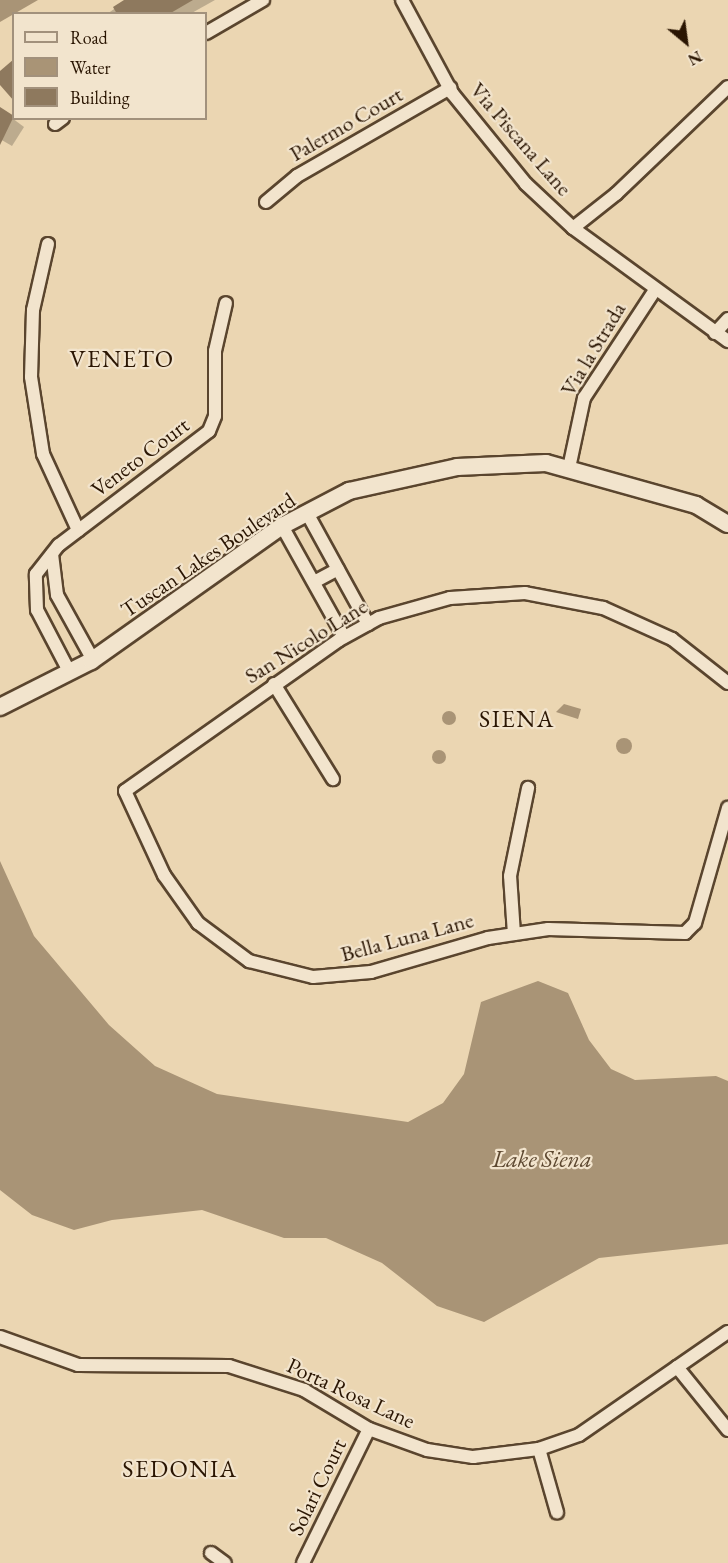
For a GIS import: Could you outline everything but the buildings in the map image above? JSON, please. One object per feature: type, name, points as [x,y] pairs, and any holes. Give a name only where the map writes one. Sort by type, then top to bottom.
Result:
[{"type":"street","points":[[207,32],[263,0]]},
{"type":"street","name":"Via Piscana Lane","points":[[402,0],[450,88],[526,184],[573,228],[728,342]]},
{"type":"street","points":[[573,228],[616,194],[728,87]]},
{"type":"street","name":"Palermo Court","points":[[266,202],[297,176],[450,88]]},
{"type":"street","points":[[48,244],[33,310],[31,377],[43,454],[78,530]]},
{"type":"street","name":"Via la Strada","points":[[569,468],[584,398],[656,290]]},
{"type":"street","name":"Veneto Court","points":[[70,673],[34,600],[36,574],[52,554],[78,530],[209,430],[214,416],[214,351],[226,303]]},
{"type":"street","points":[[716,333],[728,319]]},
{"type":"street","name":"Tuscan Lakes Boulevard","points":[[0,707],[93,660],[282,526],[349,491],[457,467],[546,463],[696,504],[728,524]]},
{"type":"street","points":[[307,513],[368,624]]},
{"type":"street","points":[[282,526],[344,637]]},
{"type":"street","points":[[52,554],[57,595],[93,660]]},
{"type":"street","points":[[314,582],[338,569]]},
{"type":"street","name":"San Nicolo Lane","points":[[125,791],[274,684],[344,637],[368,624],[450,598],[489,593],[561,597],[639,621],[697,655],[728,683]]},
{"type":"street","points":[[274,684],[333,779]]},
{"type":"street","points":[[514,934],[510,876],[528,788]]},
{"type":"street","name":"Bella Luna Lane","points":[[125,791],[180,900],[221,944],[249,962],[281,973],[343,977],[514,934],[548,929],[685,933],[695,923],[728,808]]},
{"type":"street","name":"Porta Rosa Lane","points":[[0,1337],[78,1365],[229,1366],[304,1390],[369,1429],[427,1450],[474,1457],[539,1449],[615,1415],[677,1367],[728,1332]]},
{"type":"street","points":[[677,1367],[728,1430]]},
{"type":"street","name":"Solari Court","points":[[303,1563],[369,1429]]},
{"type":"street","points":[[539,1449],[557,1512]]},
{"type":"street","points":[[211,1553],[225,1563]]},
{"type":"water","points":[[0,0],[38,0],[17,12],[12,12],[12,15],[0,22]]},
{"type":"water","points":[[564,704],[581,709],[578,719],[556,712]]},
{"type":"water","points":[[446,711],[452,711],[456,718],[452,725],[446,725],[442,721],[442,715]]},
{"type":"water","points":[[624,738],[630,740],[632,746],[630,752],[624,754],[618,752],[616,746],[618,740]]},
{"type":"water","points":[[436,750],[442,750],[446,757],[442,764],[436,764],[432,760],[432,754]]},
{"type":"water","name":"Lake Siena","points":[[0,861],[34,936],[109,1025],[155,1066],[217,1094],[408,1122],[443,1103],[464,1074],[481,1002],[538,981],[568,993],[589,1040],[611,1069],[635,1080],[716,1076],[728,1081],[728,1244],[599,1258],[484,1322],[437,1306],[382,1263],[326,1238],[284,1238],[202,1210],[112,1220],[74,1230],[32,1215],[0,1190]]},
{"type":"district","name":"VENETO","points":[[122,359]]},
{"type":"district","name":"SIENA","points":[[517,719]]},
{"type":"district","name":"SEDONIA","points":[[180,1469]]}]
